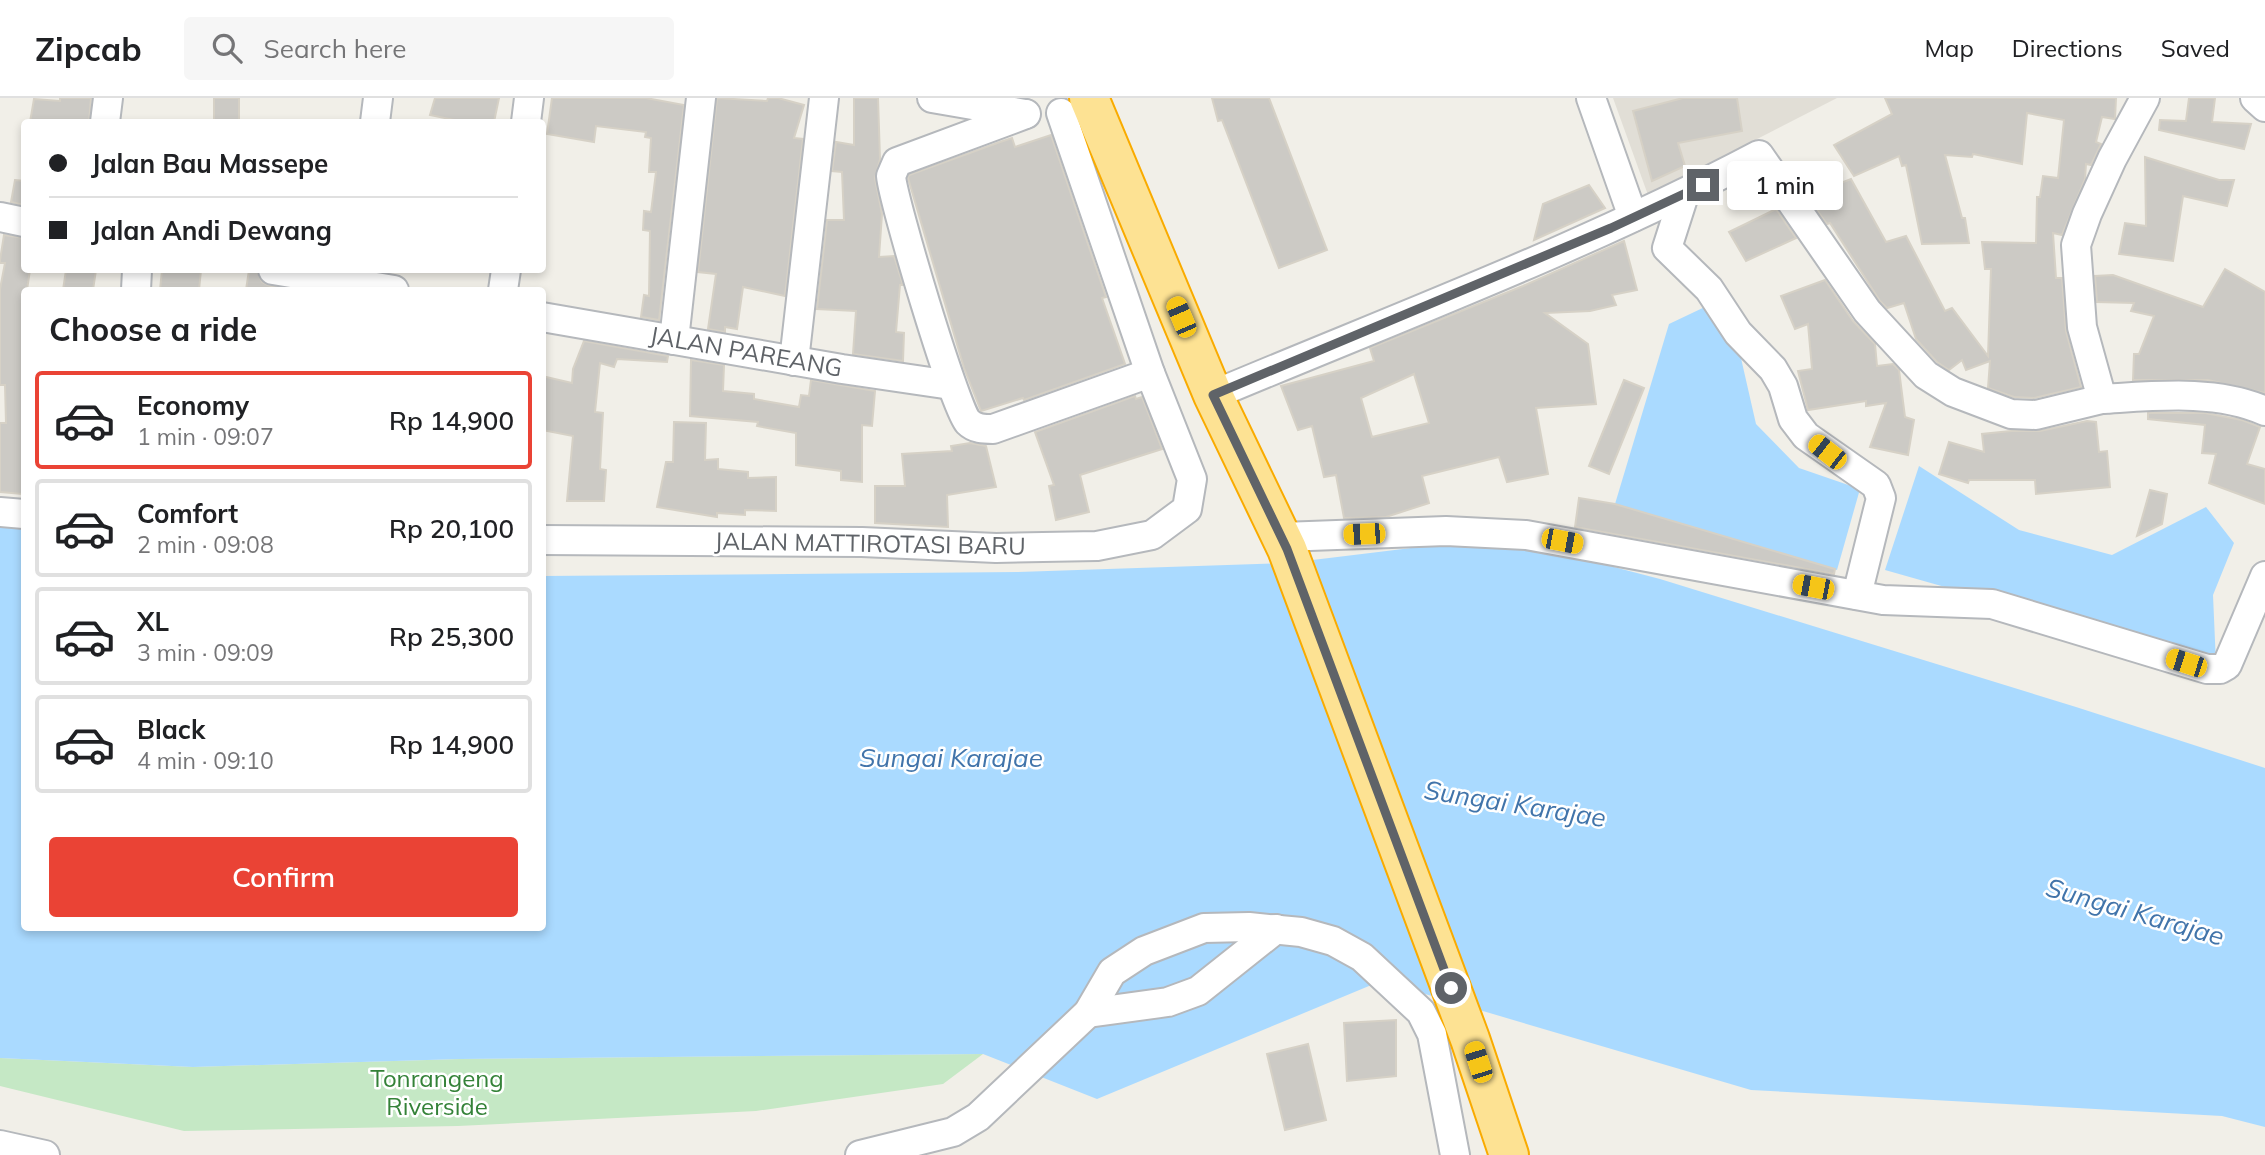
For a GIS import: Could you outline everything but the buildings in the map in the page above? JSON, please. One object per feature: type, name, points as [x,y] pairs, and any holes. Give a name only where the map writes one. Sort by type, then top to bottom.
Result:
[{"type":"highway","points":[[1079,103],[1213,395],[1285,543],[1470,1039],[1509,1155]]},
{"type":"street","points":[[105,119],[108,98]]},
{"type":"street","points":[[375,119],[378,98]]},
{"type":"street","points":[[526,119],[529,98]]},
{"type":"street","points":[[674,340],[701,98]]},
{"type":"street","points":[[794,361],[824,98]]},
{"type":"street","points":[[932,98],[1026,114]]},
{"type":"street","points":[[1591,98],[1633,217]]},
{"type":"street","points":[[2102,399],[2082,327],[2077,245],[2107,170],[2145,98]]},
{"type":"street","points":[[2255,98],[2265,107]]},
{"type":"street","points":[[1079,103],[1150,373],[993,429],[979,429],[970,425],[951,385],[891,181],[892,172],[897,162],[906,158],[1026,114],[1079,103]]},
{"type":"street","points":[[1213,395],[1684,195],[1759,155],[1867,310],[1926,375],[1952,392],[2011,414],[2036,415],[2102,399],[2194,398],[2239,402],[2265,411]]},
{"type":"street","points":[[1684,195],[1667,248],[1709,289],[1738,333],[1773,369],[1783,386],[1793,419],[1806,436],[1876,485],[1880,491],[1881,498],[1857,595]]},
{"type":"street","points":[[0,217],[21,221]]},
{"type":"street","points":[[295,273],[381,287]]},
{"type":"street","name":"JALAN PAREANG","points":[[546,318],[951,385]]},
{"type":"street","name":"JALAN MATTIROTASI BARU","points":[[546,540],[862,542],[996,548],[1097,546],[1152,535],[1187,509],[1192,479],[1150,373]]},
{"type":"street","points":[[0,512],[21,514]]},
{"type":"street","points":[[1285,543],[1446,531],[1526,535],[1883,600],[1992,604],[2207,669],[2220,669],[2227,665],[2265,576]]},
{"type":"street","points":[[860,1155],[953,1132],[978,1117],[999,1101],[1088,1013],[1112,972],[1144,951],[1204,928],[1249,926],[1301,932],[1333,941],[1362,957],[1421,1012],[1432,1034],[1455,1155]]},
{"type":"street","points":[[1088,1013],[1168,1002],[1198,991],[1276,929]]},
{"type":"street","points":[[0,1145],[45,1155]]},
{"type":"shaded area","points":[[1613,98],[1837,98],[1648,195]]},
{"type":"green space","name":"Tonrangeng Riverside","points":[[983,1054],[943,1084],[756,1111],[458,1126],[184,1131],[0,1086],[0,1058],[193,1067],[460,1059]]},
{"type":"water","points":[[1709,305],[1738,345],[1756,424],[1799,468],[1860,489],[1837,570],[1615,504],[1669,324]]},
{"type":"water","points":[[1919,466],[2019,530],[2112,555],[2206,507],[2234,543],[2213,595],[2216,664],[1885,570]]},
{"type":"water","name":"Sungai Karajae","points":[[0,521],[21,525],[21,931],[546,931],[546,576],[1018,572],[1288,563],[1485,539],[1507,549],[1560,553],[1660,579],[2265,768],[2265,1127],[2222,1116],[1751,1090],[1381,981],[1097,1099],[983,1054],[460,1059],[193,1067],[0,1058]]},
{"type":"route","points":[[1451,988],[1287,549],[1213,395],[1611,228],[1703,185]]}]
